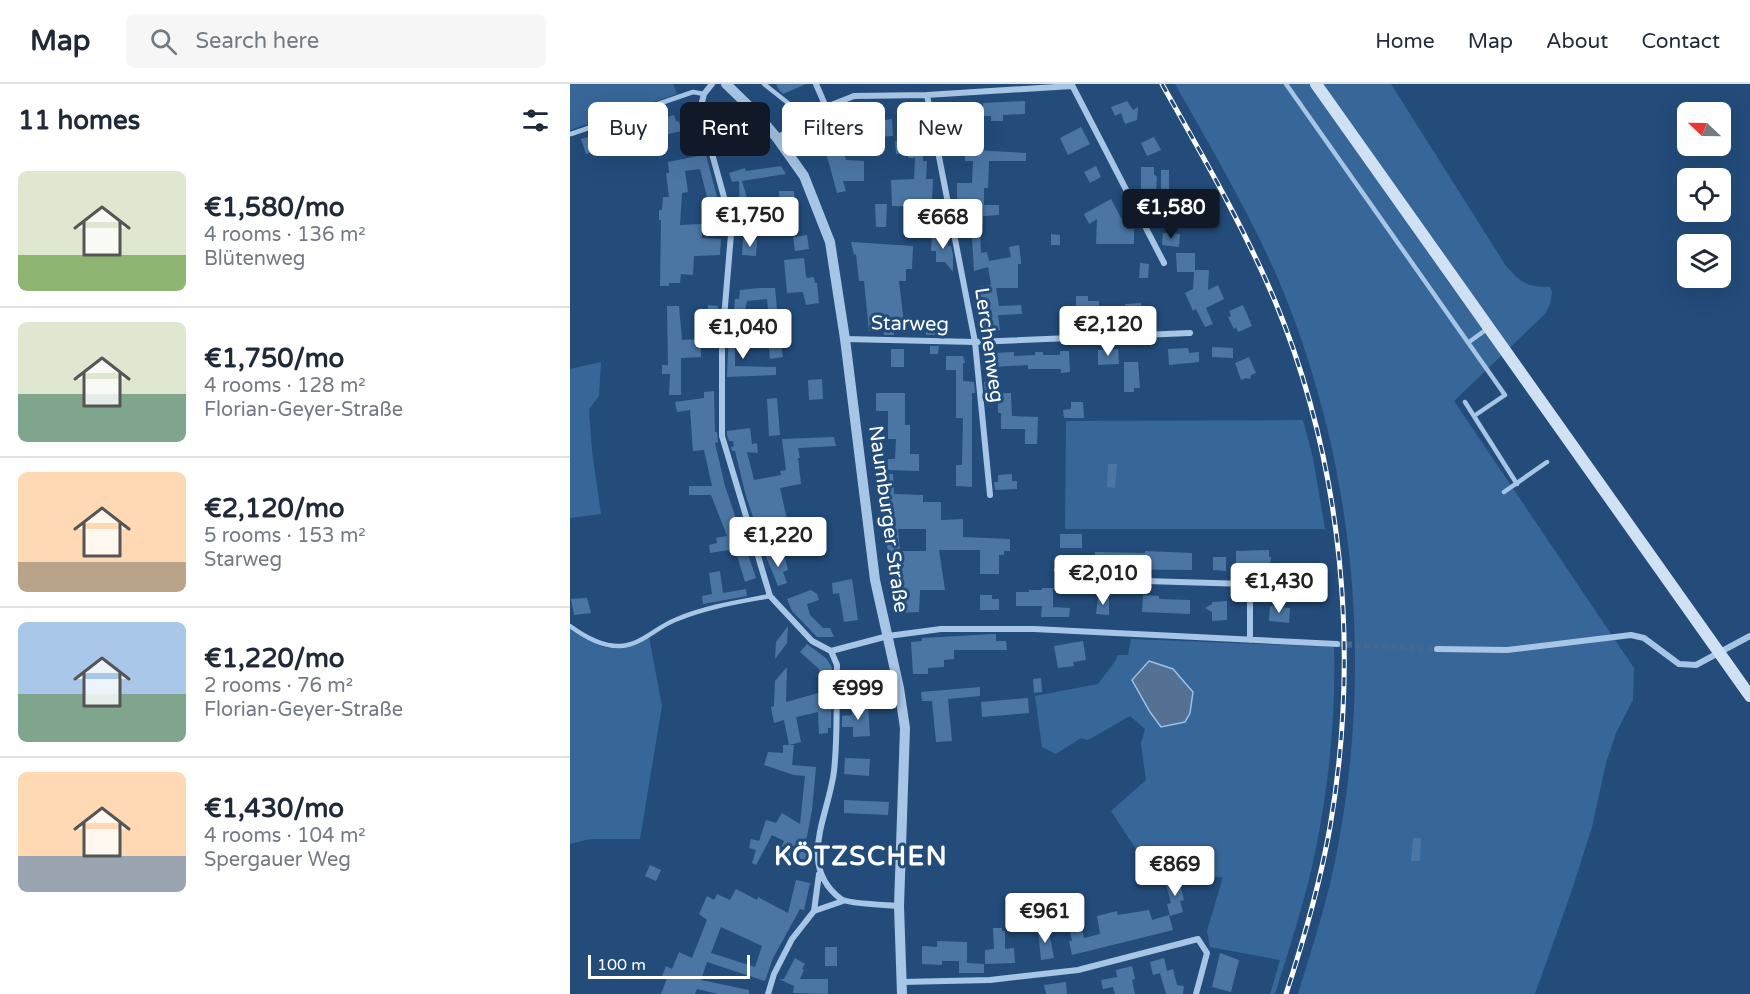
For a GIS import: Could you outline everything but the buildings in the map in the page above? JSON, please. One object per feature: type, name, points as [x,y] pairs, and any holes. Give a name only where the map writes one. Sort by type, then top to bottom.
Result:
[{"type":"main road","points":[[1316,84],[1750,696]]},
{"type":"street","points":[[712,84],[704,94],[700,110],[730,219],[731,234],[722,342],[722,436],[770,596],[812,641],[831,651],[837,665],[834,772],[819,831],[819,873],[814,911],[792,939],[774,974],[768,994]]},
{"type":"street","name":"Naumburger Straße","points":[[726,84],[755,112],[804,176],[830,242],[845,339],[875,580],[899,688],[905,728],[900,906],[902,994]]},
{"type":"street","points":[[816,84],[824,102]]},
{"type":"street","points":[[839,102],[854,96],[927,95],[1072,85],[1164,263]]},
{"type":"street","name":"Lerchenweg","points":[[927,95],[975,342],[990,495]]},
{"type":"street","points":[[777,138],[782,135]]},
{"type":"street","name":"Starweg","points":[[845,339],[975,342],[1190,333]]},
{"type":"street","points":[[1057,570],[1078,579],[1277,585]]},
{"type":"street","points":[[1250,585],[1250,640]]},
{"type":"street","points":[[831,651],[888,636],[940,629],[1034,629],[1337,644]]},
{"type":"street","points":[[1437,649],[1506,650],[1631,635],[1644,638],[1679,664],[1696,665],[1750,636]]},
{"type":"street","points":[[819,873],[843,901]]},
{"type":"street","points":[[814,911],[843,901],[900,906]]},
{"type":"street","points":[[902,982],[990,980],[1078,970],[1198,939],[1207,953],[1196,994]]},
{"type":"lane","points":[[764,84],[787,102]]},
{"type":"lane","points":[[1286,84],[1505,395],[1474,416]]},
{"type":"lane","points":[[571,134],[693,92],[704,94]]},
{"type":"lane","points":[[1469,342],[1489,328]]},
{"type":"lane","points":[[1465,402],[1516,484]]},
{"type":"lane","points":[[1504,492],[1547,462]]},
{"type":"lane","points":[[570,626],[598,642],[615,646],[626,645],[674,620],[701,610],[770,596]]},
{"type":"shaded area","points":[[570,84],[673,84],[677,94],[653,102],[588,102],[588,124],[570,130]]},
{"type":"shaded area","points":[[1175,84],[1391,84],[1506,266],[1525,283],[1550,287],[1552,292],[1545,314],[1454,401],[1634,668],[1633,700],[1616,733],[1606,763],[1592,827],[1535,994],[1298,994],[1330,883],[1348,780],[1354,713],[1355,646],[1352,580],[1344,513],[1332,447],[1315,383],[1282,288],[1239,199]]},
{"type":"shaded area","points":[[601,362],[599,396],[589,409],[601,514],[570,518],[570,369]]},
{"type":"shaded area","points":[[1303,420],[1313,458],[1325,529],[1065,529],[1066,421]]},
{"type":"shaded area","points":[[570,629],[608,648],[628,647],[649,637],[662,706],[640,839],[590,839],[570,844]]},
{"type":"shaded area","points":[[1131,639],[1334,647],[1333,723],[1321,823],[1303,904],[1275,994],[1270,994],[1280,960],[1210,947],[1207,931],[1223,877],[1194,877],[1188,852],[1145,863],[1111,811],[1146,780],[1141,744],[1145,729],[1130,716],[1088,740],[1081,738],[1056,754],[1042,747],[1035,696],[1098,684],[1116,660],[1117,655],[1128,655]]},
{"type":"shaded area","points":[[1149,661],[1173,669],[1193,692],[1190,713],[1185,722],[1161,727],[1150,712],[1132,680]]},
{"type":"tunnel","points":[[1337,644],[1437,649]]},
{"type":"railway","points":[[1162,84],[1236,218],[1275,301],[1298,364],[1316,428],[1330,493],[1339,560],[1344,627],[1344,694],[1339,761],[1330,827],[1321,869],[1286,994]]},
{"type":"district","name":"KÖTZSCHEN","points":[[861,856]]}]
